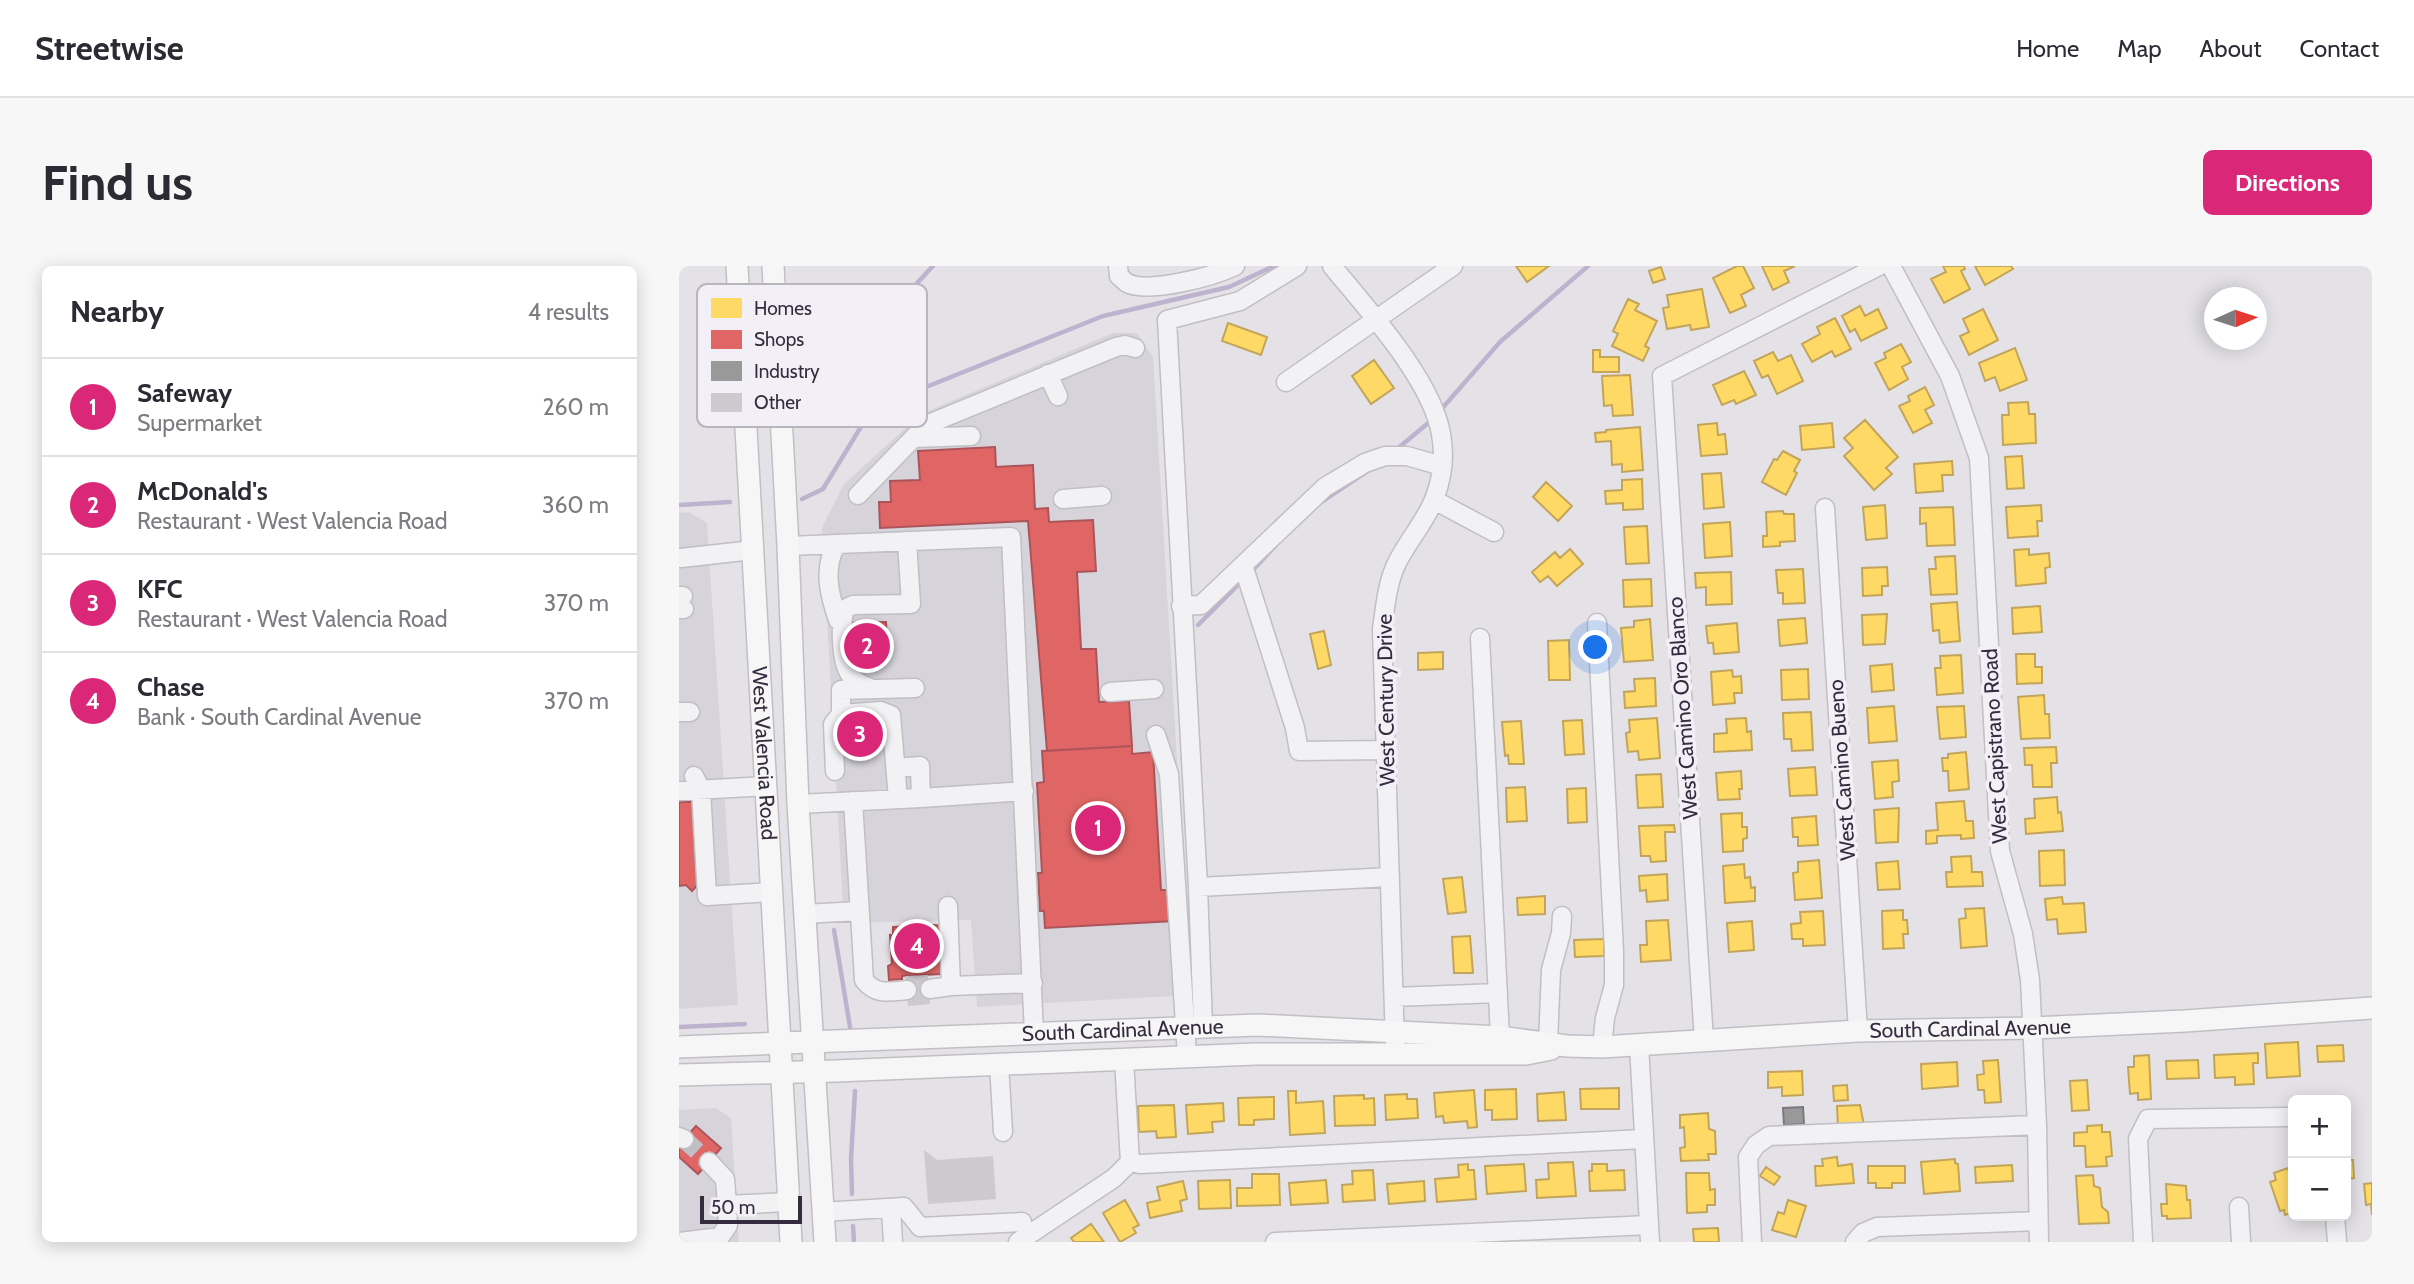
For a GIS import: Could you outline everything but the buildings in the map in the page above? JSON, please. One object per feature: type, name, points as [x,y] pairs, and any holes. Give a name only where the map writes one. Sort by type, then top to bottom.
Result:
[{"type":"main road","name":"West Valencia Road","points":[[737,266],[738,284]]},
{"type":"main road","name":"West Valencia Road","points":[[773,266],[774,284]]},
{"type":"main road","name":"West Valencia Road","points":[[746,427],[791,1242]]},
{"type":"main road","name":"West Valencia Road","points":[[782,427],[798,804],[825,1242]]},
{"type":"main road","points":[[753,550],[788,546]]},
{"type":"main road","name":"South Cardinal Avenue","points":[[679,1047],[1194,1026],[1292,1026],[1500,1037],[1557,1045],[1602,1047],[1858,1031],[2033,1028],[2185,1021],[2372,1007]]},
{"type":"main road","name":"South Cardinal Avenue","points":[[679,1075],[1187,1056],[1526,1054],[1557,1045]]},
{"type":"street","points":[[1118,266],[1119,276],[1127,283],[1147,287],[1213,276],[1235,266]]},
{"type":"street","points":[[1187,1056],[1194,1026],[1198,887],[1167,320],[1240,301],[1297,266]]},
{"type":"street","name":"West Century Drive","points":[[1332,266],[1422,384],[1441,434],[1442,466],[1434,500],[1395,566],[1386,596],[1382,629],[1395,1054]]},
{"type":"street","points":[[1286,382],[1453,266]]},
{"type":"street","name":"West Camino Oro Blanco","points":[[1704,1041],[1662,376],[1879,266]]},
{"type":"street","name":"West Capistrano Road","points":[[1891,266],[1949,376],[1979,458],[2000,851],[2023,934],[2030,980],[2039,1242]]},
{"type":"street","points":[[927,424],[1116,346],[1135,348]]},
{"type":"street","points":[[1048,374],[1058,396]]},
{"type":"street","points":[[858,495],[924,427]]},
{"type":"street","points":[[913,438],[971,436]]},
{"type":"street","points":[[1181,606],[1201,605],[1325,487],[1365,463],[1385,456],[1407,456],[1442,466]]},
{"type":"street","points":[[1063,499],[1102,496]]},
{"type":"street","points":[[1434,500],[1494,533]]},
{"type":"street","name":"West Camino Bueno","points":[[1825,508],[1858,1031]]},
{"type":"street","points":[[788,546],[1011,537],[1034,1033]]},
{"type":"street","points":[[872,689],[853,679],[845,666],[842,628],[845,609],[853,605],[911,604],[908,541]]},
{"type":"street","points":[[836,544],[829,558],[828,579],[829,595],[838,620]]},
{"type":"street","points":[[681,558],[753,550]]},
{"type":"street","points":[[1244,565],[1295,728],[1299,751],[1386,750]]},
{"type":"street","points":[[1597,623],[1614,950],[1614,985],[1605,1018],[1602,1047]]},
{"type":"street","points":[[1480,638],[1500,1037]]},
{"type":"street","points":[[835,771],[833,724],[841,714],[841,690],[915,688]]},
{"type":"street","points":[[1110,692],[1154,689]]},
{"type":"street","points":[[841,714],[881,711],[891,715],[898,799]]},
{"type":"street","points":[[1156,735],[1169,774],[1194,1026]]},
{"type":"street","points":[[896,768],[920,766],[921,798]]},
{"type":"street","points":[[679,791],[698,783],[766,786]]},
{"type":"street","points":[[698,783],[707,896],[772,892]]},
{"type":"street","points":[[798,804],[1024,791]]},
{"type":"street","points":[[853,801],[864,980],[870,988],[880,992],[907,990]]},
{"type":"street","points":[[1198,887],[1390,877]]},
{"type":"street","points":[[948,906],[951,986]]},
{"type":"street","points":[[804,914],[859,911]]},
{"type":"street","points":[[1557,1045],[1551,970],[1561,933],[1562,916]]},
{"type":"street","points":[[930,989],[1033,983]]},
{"type":"street","points":[[1394,997],[1498,993]]},
{"type":"street","points":[[1275,1242],[1650,1233],[1639,1045]]},
{"type":"street","points":[[1123,1059],[1131,1162]]},
{"type":"street","points":[[999,1064],[1003,1132]]},
{"type":"street","points":[[2143,1242],[2138,1139],[2148,1119],[2288,1117]]},
{"type":"street","points":[[1752,1242],[1748,1157],[1756,1145],[1769,1136],[2037,1125]]},
{"type":"street","points":[[1131,1162],[1140,1164],[1644,1139]]},
{"type":"street","points":[[679,1242],[720,1237],[728,1226],[725,1179],[709,1162]]},
{"type":"street","points":[[1018,1242],[1114,1178],[1131,1162]]},
{"type":"street","points":[[727,1205],[788,1202]]},
{"type":"street","points":[[822,1212],[904,1207],[920,1235],[951,1234],[1022,1222]]},
{"type":"street","points":[[2239,1207],[2241,1242]]},
{"type":"street","points":[[891,1208],[893,1242]]},
{"type":"street","points":[[1857,1240],[1877,1227],[1948,1233],[2038,1221]]},
{"type":"street","points":[[2335,1221],[2337,1242]]},
{"type":"shaded area","points":[[1113,333],[1137,333],[1153,357],[1191,995],[977,1007],[971,920],[844,923],[822,527],[844,484],[907,427],[927,427],[927,411]]},
{"type":"shaded area","points":[[689,512],[707,523],[738,1005],[679,1009],[679,513]]},
{"type":"shaded area","points":[[716,1108],[731,1118],[739,1242],[679,1242],[679,1110]]},
{"type":"waterway","points":[[916,284],[933,266]]},
{"type":"waterway","points":[[927,387],[1103,316],[1229,287],[1274,266]]},
{"type":"waterway","points":[[1439,412],[1500,342],[1588,266]]},
{"type":"waterway","points":[[1397,449],[1433,419]]},
{"type":"waterway","points":[[802,499],[823,489],[861,427]]},
{"type":"waterway","points":[[1320,503],[1374,467]]},
{"type":"waterway","points":[[679,505],[730,502]]},
{"type":"waterway","points":[[1251,572],[1276,545]]},
{"type":"waterway","points":[[1198,625],[1242,581]]},
{"type":"waterway","points":[[834,930],[851,1033]]},
{"type":"waterway","points":[[679,1027],[745,1024]]},
{"type":"waterway","points":[[852,1194],[855,1091]]},
{"type":"waterway","points":[[853,1226],[854,1242]]},
{"type":"tunnel","points":[[684,1139],[709,1162]]},
{"type":"place","name":"McDonald's","points":[[867,646]]},
{"type":"place","name":"KFC","points":[[860,734]]},
{"type":"place","name":"Safeway","points":[[1098,828]]},
{"type":"place","name":"Chase","points":[[917,946]]}]
